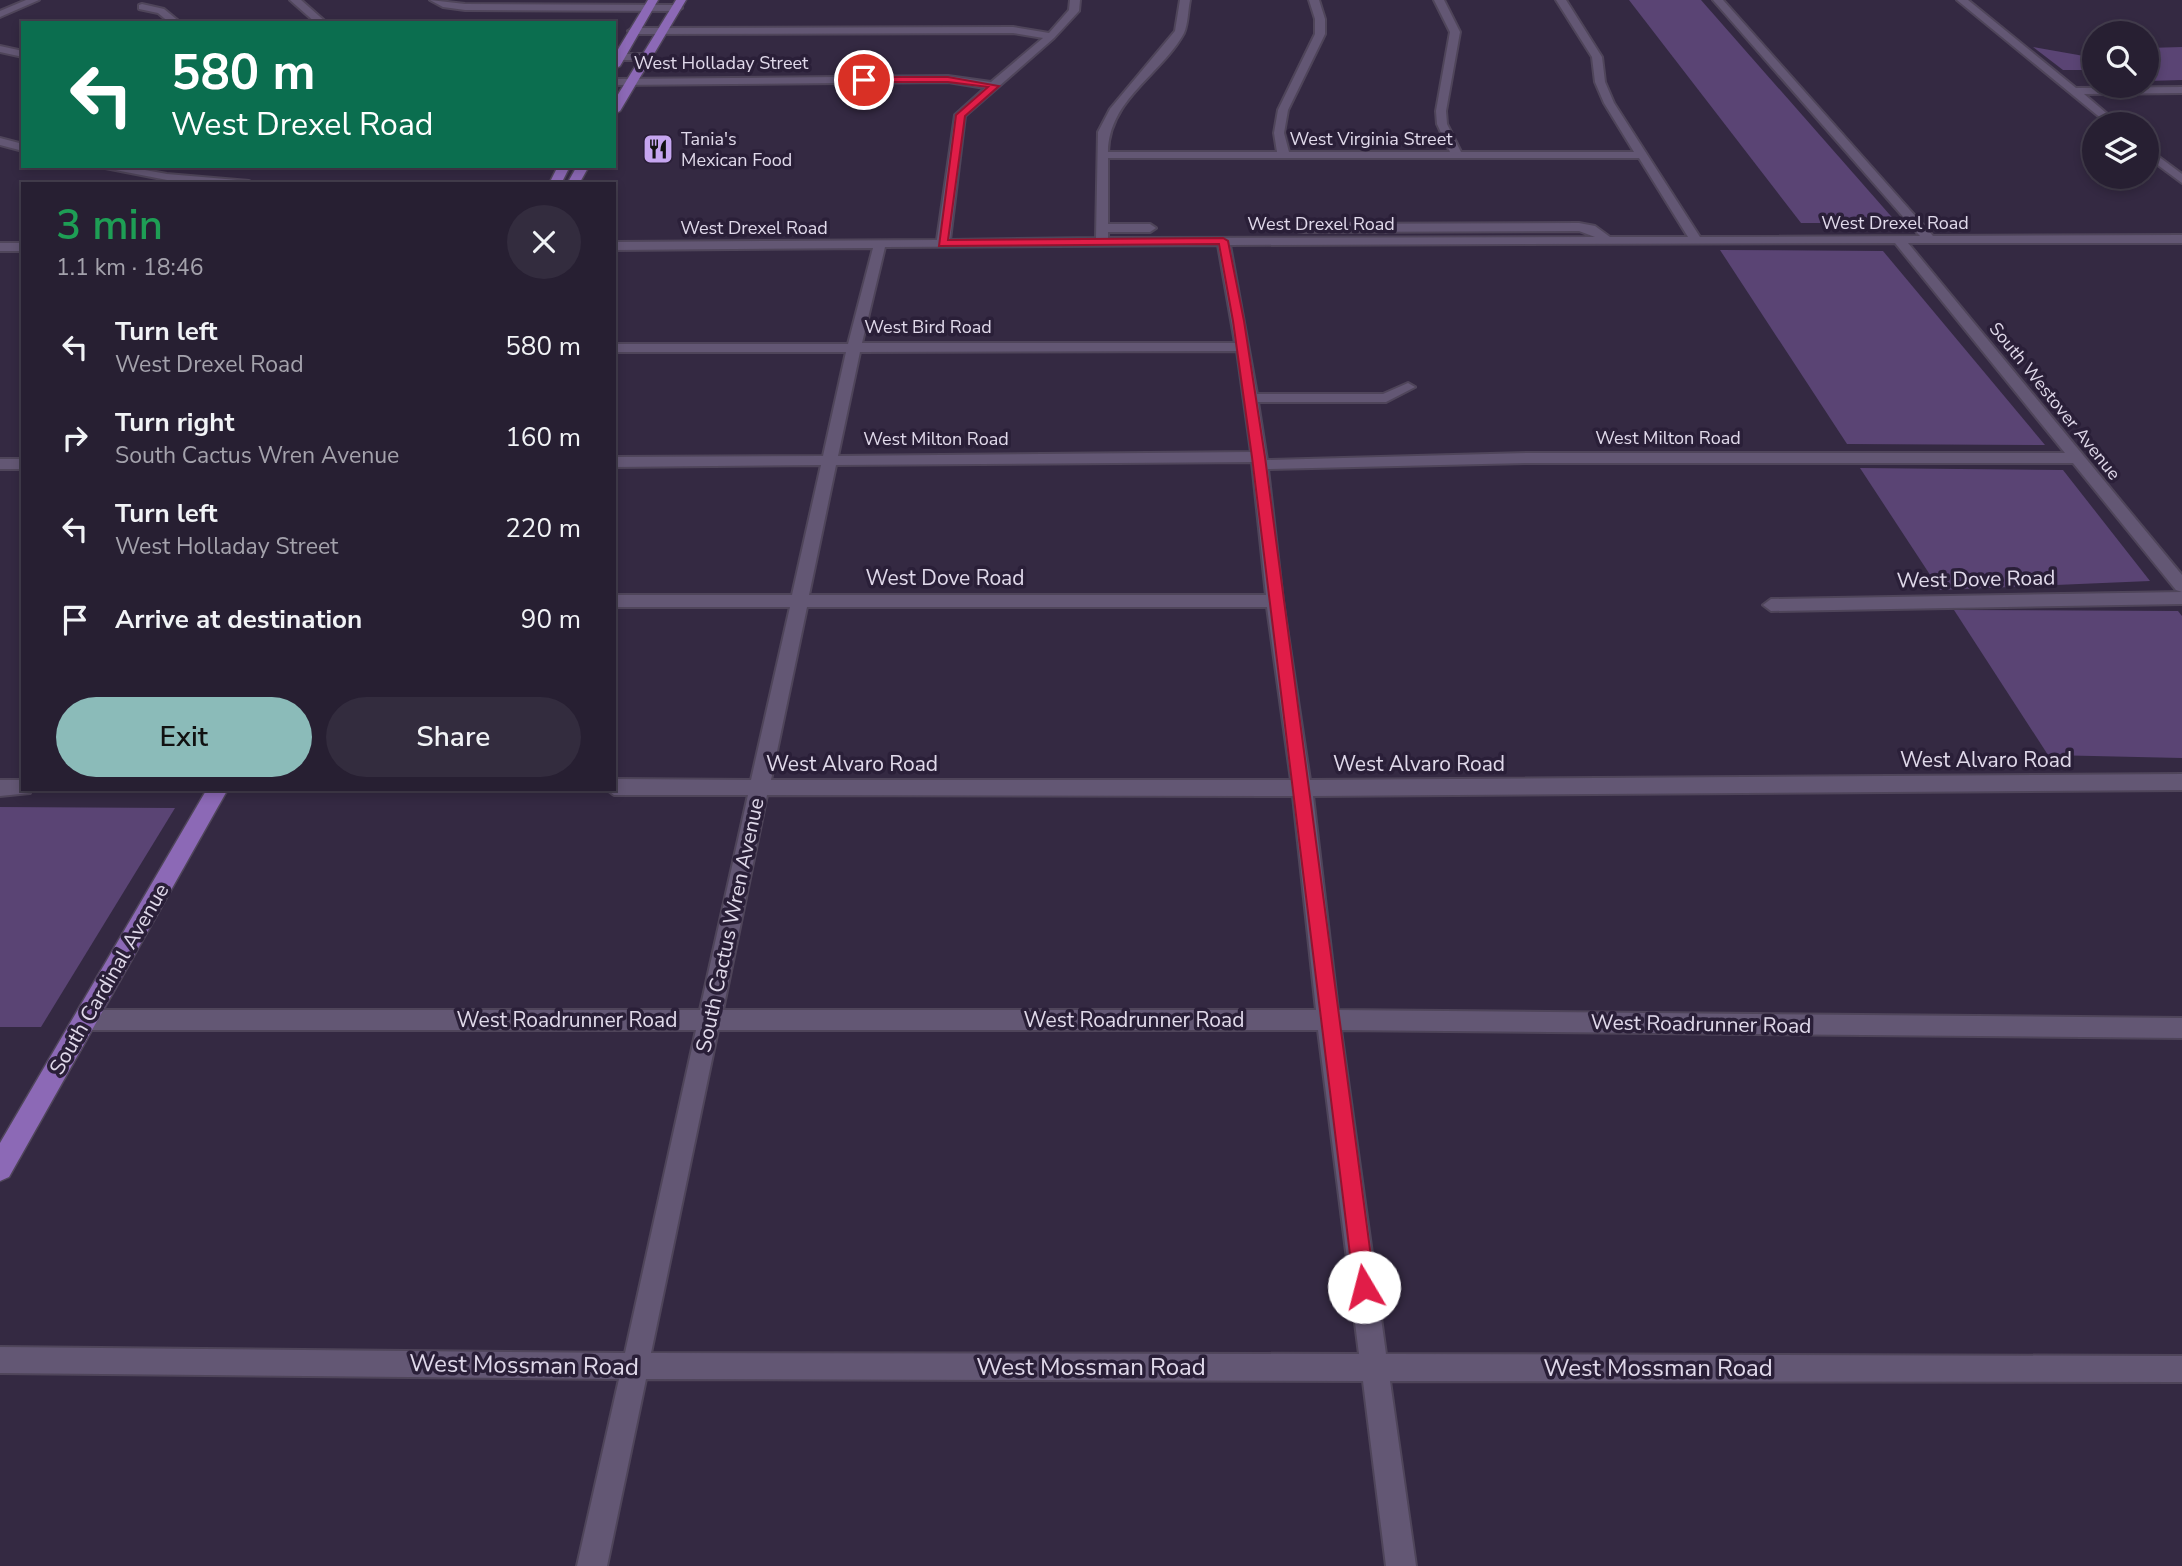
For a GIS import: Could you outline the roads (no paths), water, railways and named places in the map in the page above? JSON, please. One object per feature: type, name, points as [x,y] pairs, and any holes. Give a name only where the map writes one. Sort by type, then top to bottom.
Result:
[{"type":"main road","points":[[616,60],[650,4]]},
{"type":"main road","points":[[616,108],[679,4]]},
{"type":"main road","name":"South Cardinal Avenue","points":[[0,1168],[217,791]]},
{"type":"street","points":[[0,14],[34,0]]},
{"type":"street","points":[[295,0],[320,21]]},
{"type":"street","points":[[435,0],[446,5],[464,7],[679,4]]},
{"type":"street","points":[[943,243],[960,115],[1051,36],[1074,11],[1076,0]]},
{"type":"street","points":[[1102,235],[1103,132],[1114,111],[1180,31],[1185,0]]},
{"type":"street","points":[[1284,156],[1279,133],[1283,110],[1320,34],[1320,19],[1314,0]]},
{"type":"street","points":[[1439,0],[1455,32],[1441,111],[1442,124],[1458,156]]},
{"type":"street","points":[[1561,0],[1597,57],[1600,82],[1608,103],[1697,241]]},
{"type":"street","points":[[1718,0],[1931,240]]},
{"type":"street","points":[[1962,0],[2100,112]]},
{"type":"street","points":[[142,7],[160,12],[173,21]]},
{"type":"street","points":[[633,31],[1013,30],[1051,36]]},
{"type":"street","points":[[0,49],[18,53]]},
{"type":"street","points":[[0,57],[18,53]]},
{"type":"street","name":"West Holladay Street","points":[[616,60],[649,57]]},
{"type":"street","name":"West Holladay Street","points":[[616,82],[948,79],[995,86]]},
{"type":"street","points":[[2074,91],[2182,90]]},
{"type":"street","points":[[0,141],[21,146]]},
{"type":"street","name":"West Virginia Street","points":[[1101,155],[1642,155]]},
{"type":"street","points":[[2159,161],[2182,180]]},
{"type":"street","points":[[114,168],[225,182]]},
{"type":"street","name":"West Drexel Road","points":[[1238,228],[1579,227],[1591,229],[1608,241]]},
{"type":"street","name":"West Drexel Road","points":[[616,246],[943,243],[1102,235],[1608,241],[2182,239]]},
{"type":"street","points":[[1224,235],[1259,461],[1275,601],[1302,788],[1328,1020],[1401,1566]]},
{"type":"street","name":"South Westover Avenue","points":[[1899,241],[2182,586]]},
{"type":"street","name":"South Cactus Wren Avenue","points":[[592,1566],[854,347],[880,244]]},
{"type":"street","points":[[0,247],[21,247]]},
{"type":"street","name":"West Bird Road","points":[[616,348],[1242,347]]},
{"type":"street","points":[[1250,398],[1386,398],[1408,387]]},
{"type":"street","name":"West Milton Road","points":[[616,462],[830,459],[1259,461],[1947,456],[2076,458]]},
{"type":"street","points":[[0,464],[21,464]]},
{"type":"street","name":"West Dove Road","points":[[1771,605],[2182,598]]},
{"type":"street","name":"West Dove Road","points":[[616,601],[1275,601]]},
{"type":"street","name":"West Alvaro Road","points":[[616,787],[1302,788],[2182,782]]},
{"type":"street","points":[[0,788],[21,788]]},
{"type":"street","name":"West Roadrunner Road","points":[[86,1020],[1328,1020],[2182,1028]]},
{"type":"street","name":"West Mossman Road","points":[[0,1360],[636,1366],[2182,1369]]},
{"type":"place","name":"Tania's Mexican Food","points":[[658,149]]}]
